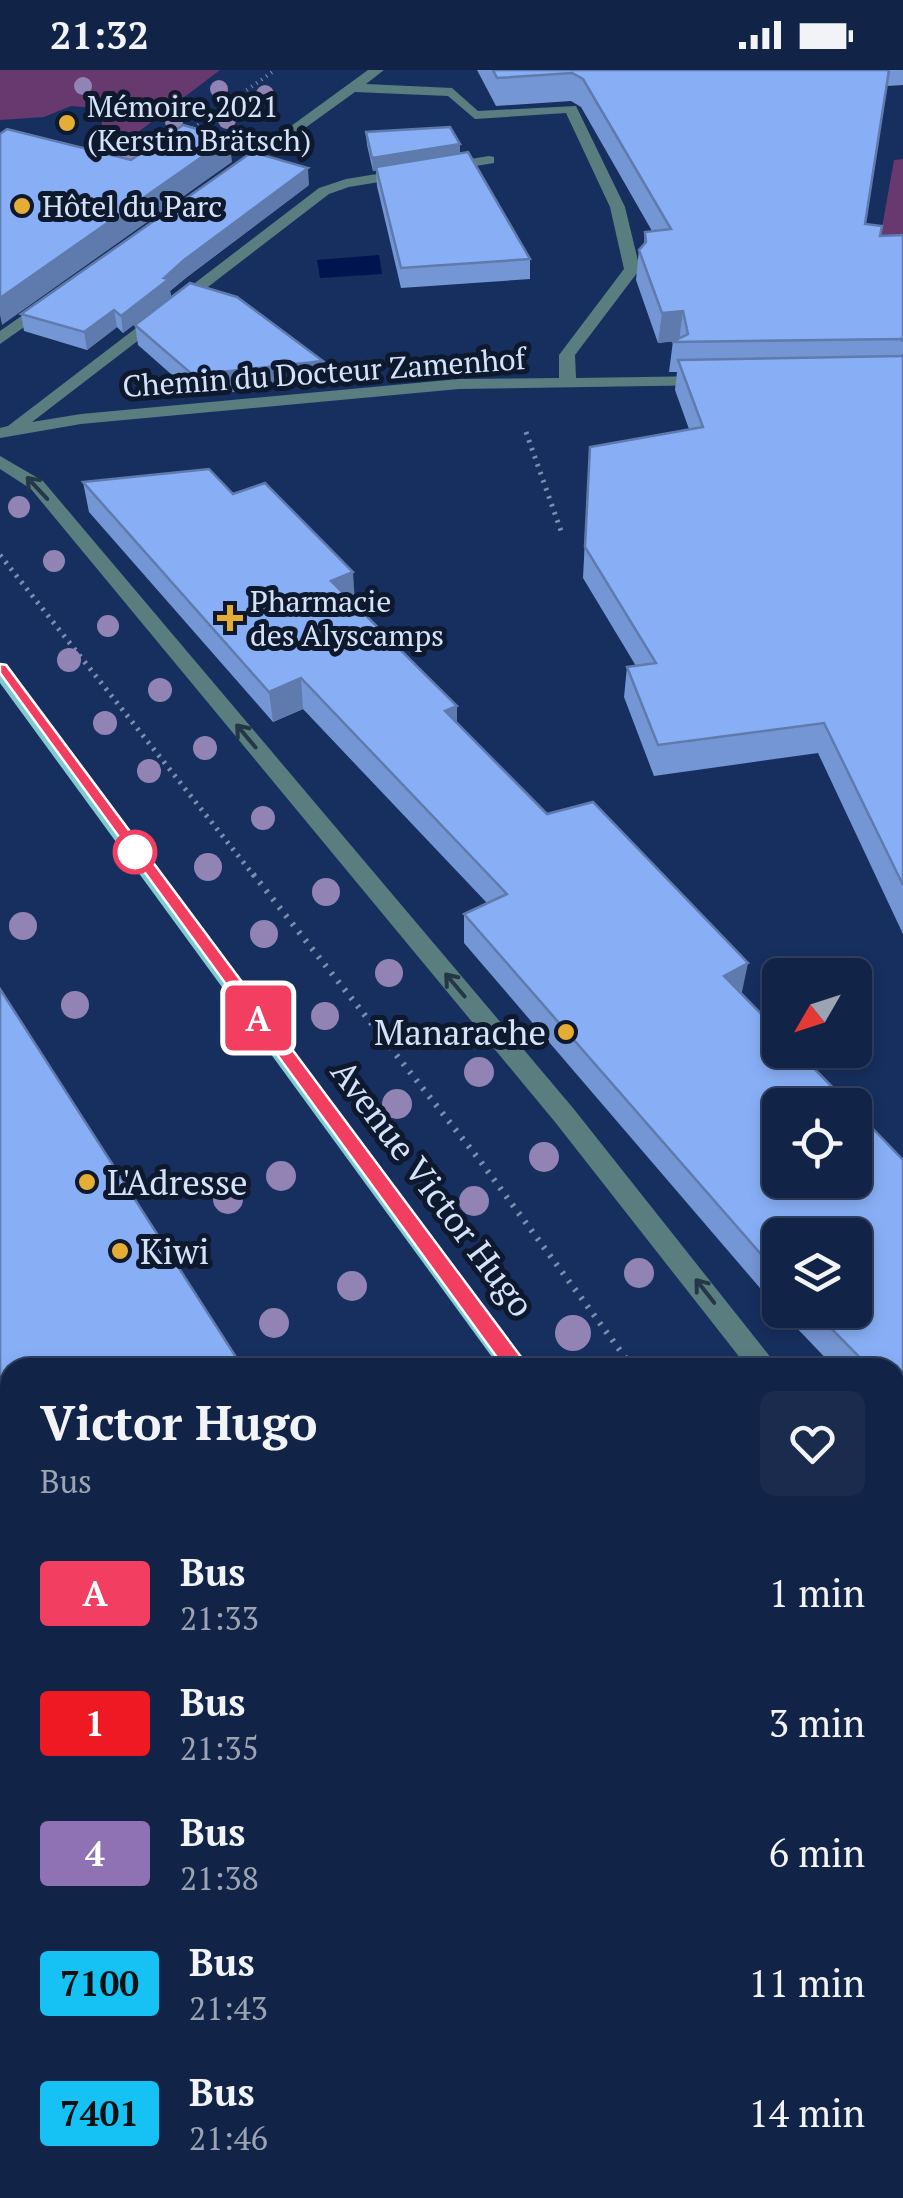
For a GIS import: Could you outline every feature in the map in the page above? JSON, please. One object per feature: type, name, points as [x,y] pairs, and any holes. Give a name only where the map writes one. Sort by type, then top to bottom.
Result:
[{"type":"main road","name":"Avenue Victor Hugo","points":[[0,669],[509,1358]]},
{"type":"street","points":[[221,182],[377,70]]},
{"type":"street","points":[[354,88],[452,92],[475,115],[572,109],[597,156],[630,249],[632,269],[567,355],[568,383]]},
{"type":"street","points":[[6,431],[324,191],[346,183],[489,160]]},
{"type":"street","points":[[0,339],[63,294]]},
{"type":"street","name":"Chemin du Docteur Zamenhof","points":[[6,431],[441,385],[722,380]]},
{"type":"street","points":[[0,460],[37,486],[564,1115],[757,1358]]},
{"type":"path","points":[[174,142],[275,70]]},
{"type":"path","points":[[535,459],[561,531]]},
{"type":"path","points":[[0,555],[478,1158],[627,1358]]},
{"type":"shaded area","points":[[0,70],[220,70],[117,148],[101,137],[102,120],[95,108],[71,106],[44,117],[0,120]]},
{"type":"shaded area","points":[[903,159],[903,248],[878,250],[894,160]]},
{"type":"shaded area","points":[[379,255],[382,274],[320,278],[317,260]]},
{"type":"building","points":[[493,70],[889,70],[865,224],[882,226],[880,236],[903,235],[903,341],[672,342],[688,334],[683,311],[662,313],[639,250],[646,242],[645,232],[671,229],[583,79],[572,73],[497,78]]},
{"type":"building","points":[[183,125],[229,138],[0,298],[0,134],[7,129],[131,160]]},
{"type":"building","points":[[450,127],[460,144],[372,158],[366,132]]},
{"type":"building","points":[[252,152],[308,168],[184,260],[164,278],[169,279],[121,316],[114,310],[84,332],[21,314]]},
{"type":"building","points":[[468,152],[530,259],[401,268],[376,167]]},
{"type":"building","points":[[190,283],[237,297],[323,361],[193,375],[135,325]]},
{"type":"building","points":[[903,355],[903,885],[824,723],[658,745],[627,667],[656,663],[585,547],[590,447],[703,427],[678,360]]},
{"type":"building","points":[[209,469],[233,494],[265,483],[353,572],[331,581],[457,706],[445,711],[547,814],[593,802],[748,963],[724,976],[762,1015],[762,1068],[814,1068],[833,1088],[762,1088],[762,1198],[872,1198],[872,1128],[903,1160],[903,1358],[860,1358],[831,1328],[872,1328],[872,1218],[762,1218],[762,1255],[464,914],[507,894],[301,678],[269,692],[83,482]]},
{"type":"building","points":[[0,989],[237,1358],[0,1358]]},
{"type":"bus line","name":"A","points":[[0,669],[509,1358]]},
{"type":"place","name":"Mémoire,2021 (Kerstin Brätsch)","points":[[67,123]]},
{"type":"place","name":"Hôtel du Parc","points":[[22,206]]},
{"type":"place","name":"Pharmacie des Alyscamps","points":[[230,618]]},
{"type":"place","name":"Manarache","points":[[566,1032]]},
{"type":"place","name":"L'Adresse","points":[[87,1182]]},
{"type":"place","name":"Kiwi","points":[[120,1251]]}]
